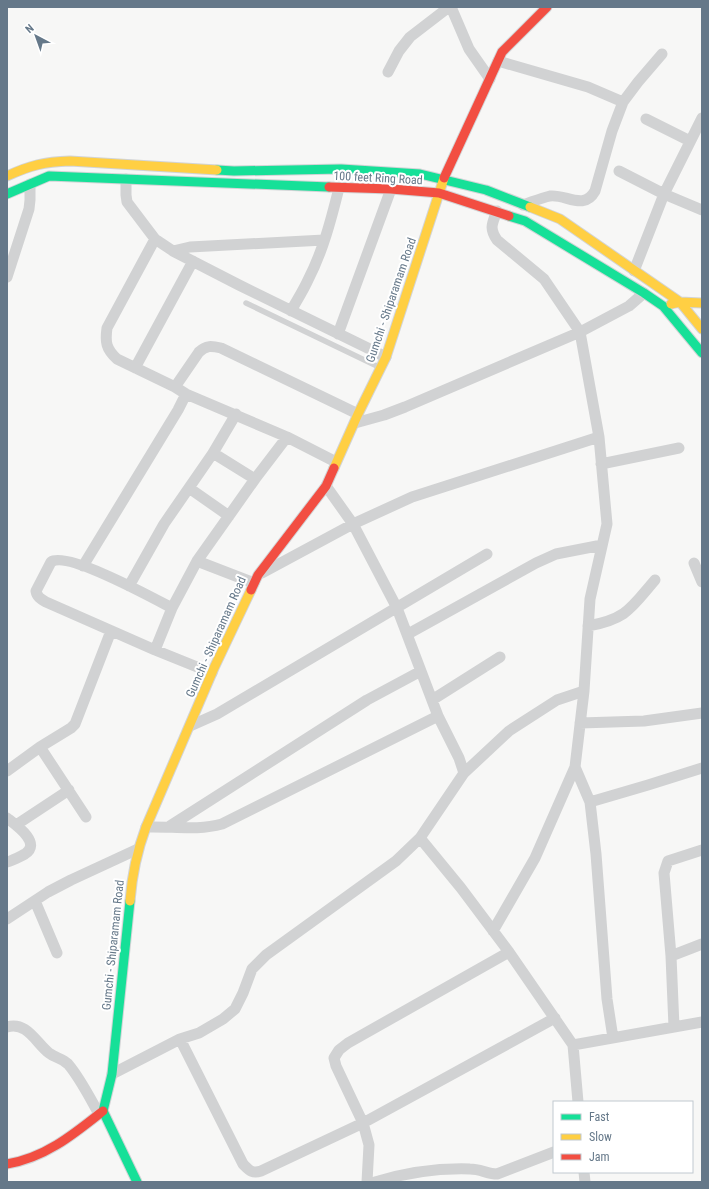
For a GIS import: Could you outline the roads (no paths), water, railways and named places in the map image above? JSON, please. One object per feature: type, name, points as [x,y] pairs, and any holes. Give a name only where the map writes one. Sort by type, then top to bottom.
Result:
[{"type":"main road","name":"Gumchi - Shiparamam Road","points":[[101,1113],[112,1074],[132,878],[138,849],[146,827],[235,621],[256,579],[326,486],[356,418],[381,368],[386,357],[443,180],[502,52],[546,7]]},
{"type":"main road","name":"100 feet Ring Road","points":[[7,176],[24,168],[47,162],[70,161],[234,171],[341,169],[420,174],[486,190],[560,219],[680,302],[698,321],[702,329]]},
{"type":"main road","name":"100 feet Ring Road","points":[[7,194],[49,176],[391,189],[439,193],[525,221],[644,293],[663,306],[702,353]]},
{"type":"main road","points":[[663,306],[680,302],[702,303]]},
{"type":"main road","points":[[677,322],[698,321]]},
{"type":"main road","points":[[7,1164],[17,1163],[40,1155],[67,1138],[101,1113],[137,1182]]},
{"type":"street","points":[[388,72],[399,51],[410,37],[450,7],[469,49],[490,79]]},
{"type":"street","points":[[523,204],[551,196],[582,201],[588,200],[592,197],[612,131],[623,102],[662,54]]},
{"type":"street","points":[[498,61],[588,88],[623,102]]},
{"type":"street","points":[[634,271],[664,194],[702,118]]},
{"type":"street","points":[[646,119],[690,141]]},
{"type":"street","points":[[619,171],[664,194],[702,210]]},
{"type":"street","points":[[126,180],[127,202],[155,239],[193,261],[386,357]]},
{"type":"street","points":[[7,277],[29,208],[30,184]]},
{"type":"street","points":[[291,310],[308,280],[324,240],[339,188]]},
{"type":"street","points":[[338,334],[391,189]]},
{"type":"street","points":[[493,931],[535,858],[575,767],[584,691],[590,599],[607,524],[599,437],[580,332],[544,279],[497,240],[492,233],[492,226],[497,212]]},
{"type":"street","points":[[155,239],[106,328],[106,347],[110,353],[116,359],[175,387],[186,394],[287,437],[336,462]]},
{"type":"street","points":[[173,250],[190,247],[324,240]]},
{"type":"street","points":[[135,368],[193,261]]},
{"type":"street","points":[[175,387],[203,347],[214,346],[221,348],[356,418],[384,414],[405,407],[580,332],[629,306],[644,293]]},
{"type":"street","points":[[83,566],[178,410],[186,394]]},
{"type":"street","points":[[129,586],[164,524],[213,453],[236,414]]},
{"type":"street","points":[[155,650],[172,608],[197,561],[254,478],[287,437]]},
{"type":"street","points":[[197,561],[256,579],[353,524],[412,497],[599,437]]},
{"type":"street","points":[[601,464],[679,448]]},
{"type":"street","points":[[213,453],[254,478]]},
{"type":"street","points":[[326,486],[353,524],[397,608],[438,716],[459,758],[464,773]]},
{"type":"street","points":[[189,488],[229,516]]},
{"type":"street","points":[[408,634],[542,560],[556,554],[602,545]]},
{"type":"street","points":[[190,726],[217,714],[487,554]]},
{"type":"street","points":[[172,608],[129,586],[83,566],[64,560],[55,560],[51,562],[37,587],[36,595],[46,602],[155,650],[212,673]]},
{"type":"street","points":[[694,563],[702,582]]},
{"type":"street","points":[[588,626],[606,623],[619,617],[631,608],[655,580]]},
{"type":"street","points":[[7,771],[75,724],[111,631]]},
{"type":"street","points":[[432,700],[500,657]]},
{"type":"street","points":[[170,826],[367,700],[421,671]]},
{"type":"street","points":[[112,1074],[180,1039],[199,1033],[223,1019],[235,1009],[252,969],[266,955],[396,861],[420,838],[464,773],[509,731],[557,700],[584,691]]},
{"type":"street","points":[[580,723],[644,721],[702,713]]},
{"type":"street","points":[[146,827],[170,826],[195,828],[211,827],[222,824],[438,716]]},
{"type":"street","points":[[40,747],[86,817]]},
{"type":"street","points":[[575,767],[590,802],[596,854],[606,999],[613,1038]]},
{"type":"street","points":[[590,802],[702,768]]},
{"type":"street","points":[[16,826],[69,790]]},
{"type":"street","points":[[7,818],[29,839],[31,844],[31,848],[28,852],[7,862]]},
{"type":"street","points":[[420,838],[509,952],[574,1045],[578,1101]]},
{"type":"street","points":[[7,919],[48,892],[70,880],[138,849]]},
{"type":"street","points":[[674,1028],[664,874],[668,861],[702,850]]},
{"type":"street","points":[[34,901],[57,953]]},
{"type":"street","points":[[670,956],[702,944]]},
{"type":"street","points":[[367,1182],[369,1145],[364,1123],[336,1066],[334,1058],[339,1050],[348,1043],[509,952]]},
{"type":"street","points":[[180,1039],[243,1164],[248,1170],[253,1172],[261,1171],[364,1123],[555,1018]]},
{"type":"street","points":[[574,1045],[702,1022]]},
{"type":"street","points":[[7,1027],[12,1025],[24,1028],[50,1054],[65,1062],[101,1113]]},
{"type":"street","points":[[375,1182],[394,1176],[442,1170],[471,1169],[497,1174],[553,1152]]},
{"type":"lane","points":[[246,303],[381,368]]}]
